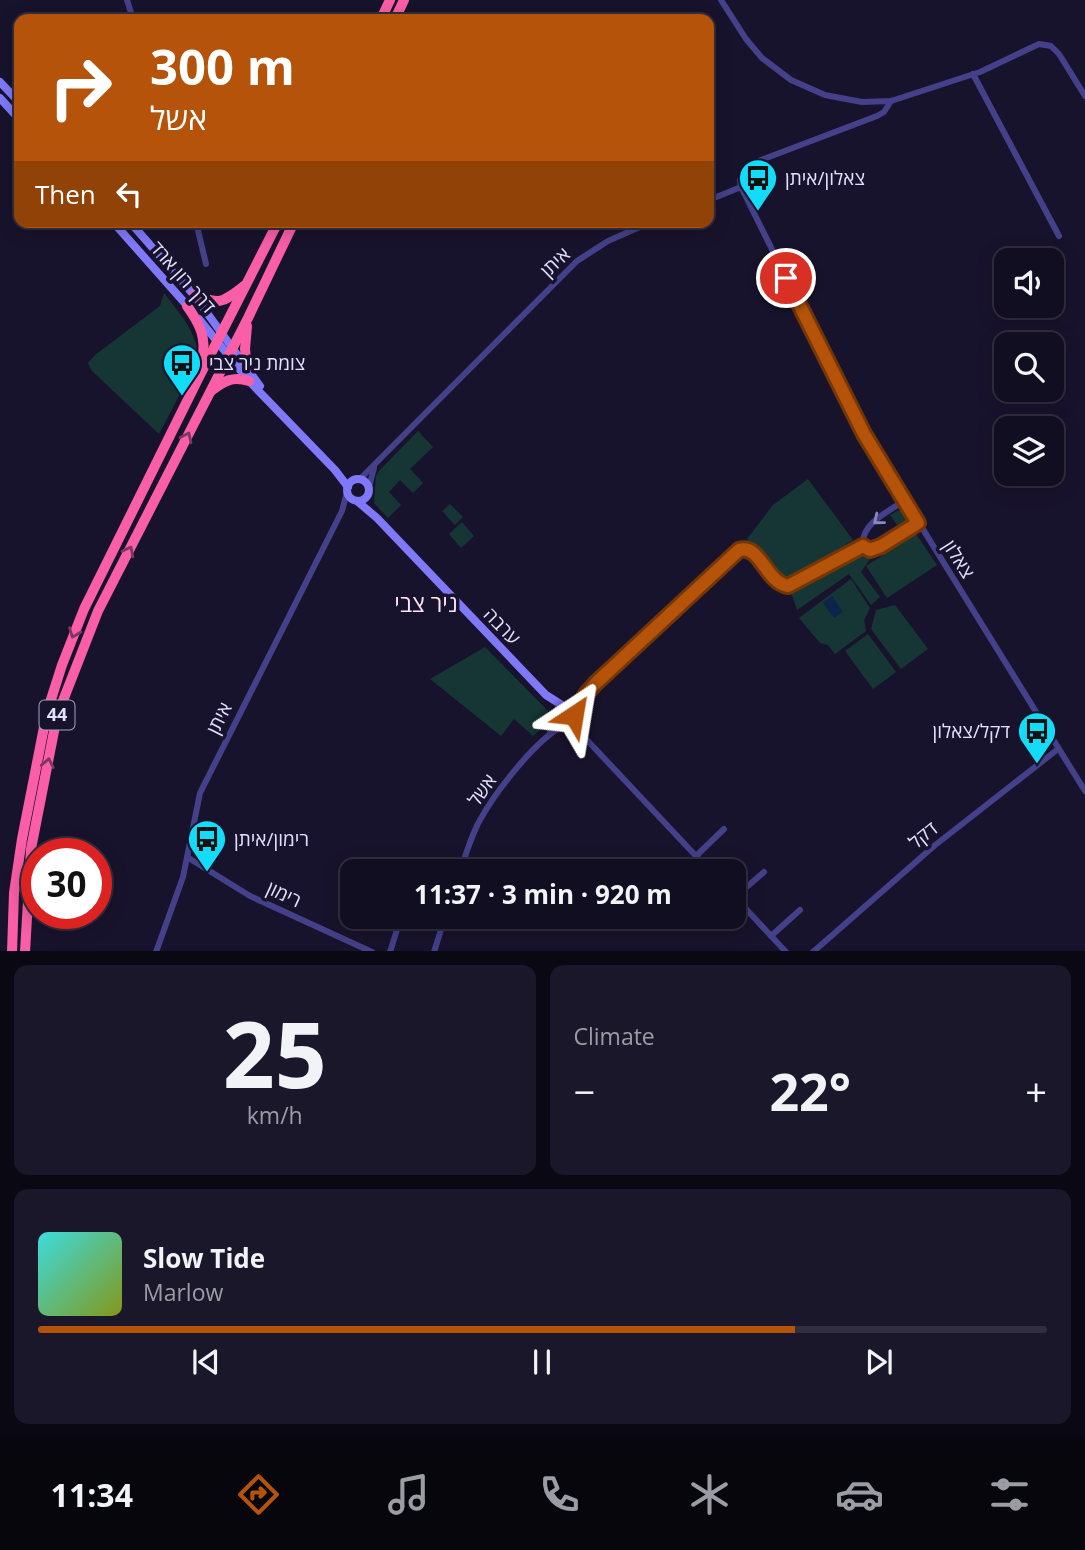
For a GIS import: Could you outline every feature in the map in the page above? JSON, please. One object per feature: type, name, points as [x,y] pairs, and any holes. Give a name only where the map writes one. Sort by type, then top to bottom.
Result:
[{"type":"highway","name":"44","points":[[11,951],[14,893],[24,826],[47,712],[62,665],[84,609],[275,228]]},
{"type":"highway","name":"44","points":[[25,951],[31,849],[57,716],[98,611],[291,228]]},
{"type":"highway","points":[[194,295],[221,302],[249,282]]},
{"type":"highway","points":[[187,306],[203,332],[205,349],[199,377]]},
{"type":"highway","points":[[247,368],[244,349],[248,318]]},
{"type":"highway","points":[[208,392],[235,377],[249,381]]},
{"type":"street","points":[[721,0],[754,50],[771,67],[815,92],[836,98],[862,102],[891,101],[973,74],[1028,48],[1046,44],[1059,54],[1085,96]]},
{"type":"street","points":[[973,74],[1059,236]]},
{"type":"street","points":[[0,82],[14,97]]},
{"type":"street","points":[[0,98],[14,113]]},
{"type":"street","points":[[714,198],[741,187],[740,180],[754,164],[877,116],[884,112],[891,101]]},
{"type":"street","name":"צאלון","points":[[741,187],[857,420],[904,501],[1085,791]]},
{"type":"street","name":"דרך רון ארד","points":[[118,228],[187,306],[219,336]]},
{"type":"street","name":"דרך רון ארד","points":[[135,228],[194,295],[230,351]]},
{"type":"street","points":[[197,228],[206,264]]},
{"type":"street","name":"איתן","points":[[358,479],[577,261],[608,241],[637,228]]},
{"type":"street","points":[[230,351],[247,368],[276,408]]},
{"type":"street","points":[[230,351],[249,381],[335,470],[350,498],[357,501],[365,499],[369,490],[367,482],[347,477],[335,470]]},
{"type":"street","name":"איתן","points":[[369,490],[376,464]]},
{"type":"street","points":[[347,490],[352,481],[358,479]]},
{"type":"street","name":"איתן","points":[[156,951],[177,895],[200,793],[342,511],[347,490]]},
{"type":"street","name":"ערבה","points":[[369,490],[371,509],[377,518]]},
{"type":"street","name":"איתן","points":[[342,511],[357,501]]},
{"type":"street","name":"ערבה","points":[[357,501],[377,518],[546,695],[565,707]]},
{"type":"street","points":[[863,546],[863,538],[871,524],[904,501]]},
{"type":"street","points":[[863,546],[870,550],[875,549],[918,523]]},
{"type":"street","points":[[586,739],[564,726],[555,717],[558,710],[586,694],[739,550],[746,548],[752,551],[775,581],[788,586],[863,546]]},
{"type":"street","points":[[564,726],[571,724],[586,694]]},
{"type":"street","name":"ערבה","points":[[546,695],[555,717]]},
{"type":"street","points":[[565,707],[571,710],[586,739],[699,859]]},
{"type":"street","name":"אשל","points":[[547,736],[555,717]]},
{"type":"street","name":"אשל","points":[[465,859],[475,830],[506,782],[547,736],[564,726]]},
{"type":"street","name":"דקל","points":[[813,951],[934,846],[1058,749]]},
{"type":"street","points":[[696,856],[724,829]]},
{"type":"street","name":"רימון","points":[[187,857],[250,896],[372,951]]},
{"type":"street","points":[[746,886],[764,872]]},
{"type":"street","points":[[746,909],[786,951]]},
{"type":"street","points":[[771,936],[800,910]]},
{"type":"street","points":[[390,951],[397,929]]},
{"type":"street","points":[[434,949],[441,929]]},
{"type":"green space","points":[[164,293],[191,330],[196,352],[182,389],[159,434],[91,370],[88,363],[160,306]]},
{"type":"green space","points":[[418,431],[433,447],[410,469],[423,483],[413,493],[400,480],[389,492],[401,505],[388,518],[374,503],[376,476]]},
{"type":"green space","points":[[808,479],[853,540],[786,582],[775,575],[747,539],[773,505]]},
{"type":"green space","points":[[450,504],[463,517],[455,525],[442,511]]},
{"type":"green space","points":[[901,509],[910,519],[908,524],[900,529],[890,515]]},
{"type":"green space","points":[[462,522],[474,536],[461,548],[449,534]]},
{"type":"green space","points":[[916,534],[937,565],[887,598],[866,566]]},
{"type":"green space","points":[[860,554],[872,556],[861,572],[880,597],[871,605],[849,574],[797,610],[791,592]]},
{"type":"green space","points":[[851,579],[870,608],[864,620],[866,631],[835,654],[828,645],[820,643],[799,618]]},
{"type":"green space","points":[[895,605],[928,649],[901,669],[871,629],[876,610]]},
{"type":"green space","points":[[868,634],[896,672],[873,689],[845,651]]},
{"type":"green space","points":[[485,647],[548,711],[552,720],[533,736],[514,719],[501,736],[430,679]]},
{"type":"water","points":[[832,596],[843,612],[834,618],[823,603]]},
{"type":"place","name":"צאלון/איתן","points":[[758,212]]},
{"type":"place","name":"צומת ניר צבי","points":[[182,397]]},
{"type":"place","name":"דקל/צאלון","points":[[1037,765]]},
{"type":"place","name":"רימון/איתן","points":[[207,873]]},
{"type":"district","name":"ניר צבי","points":[[426,604]]},
{"type":"route","points":[[574,715],[579,704],[596,683],[739,550],[750,549],[775,581],[788,586],[863,546],[870,550],[875,549],[918,523],[864,434],[786,278]]}]
